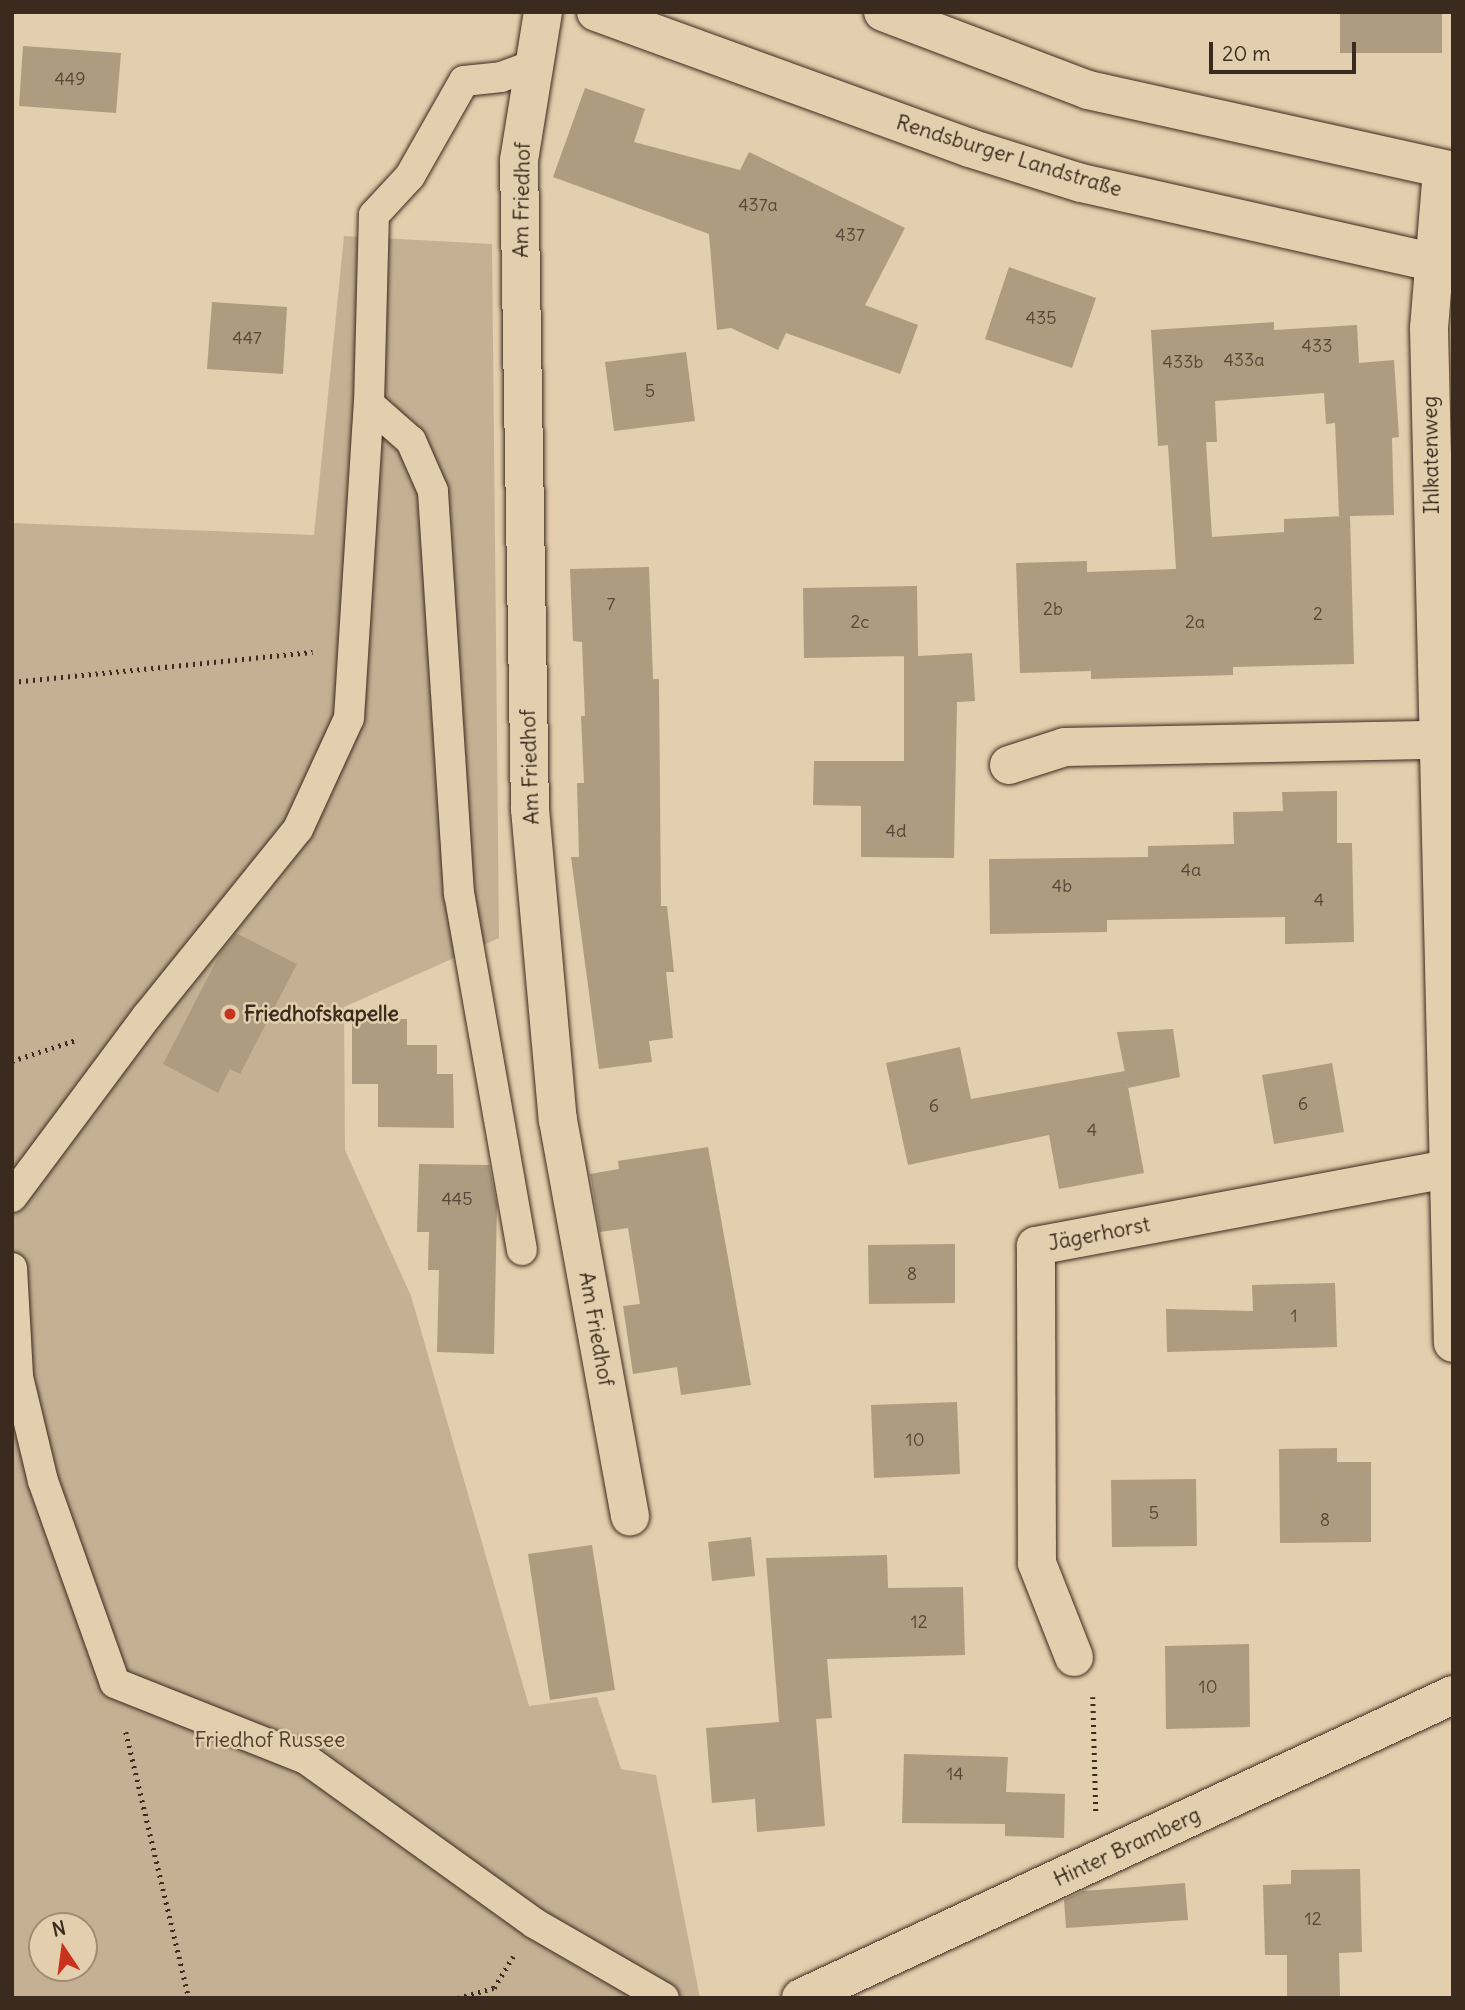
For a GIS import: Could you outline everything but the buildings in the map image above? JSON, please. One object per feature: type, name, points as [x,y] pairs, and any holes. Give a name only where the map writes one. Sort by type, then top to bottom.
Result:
[{"type":"street","name":"Am Friedhof","points":[[543,12],[532,66],[519,161],[530,808],[558,1120],[630,1517]]},
{"type":"street","name":"Rendsburger Landstraße","points":[[596,12],[970,148],[1081,183],[1432,262]]},
{"type":"street","points":[[883,12],[1088,90],[1447,170]]},
{"type":"street","name":"Ihlkatenweg","points":[[1447,170],[1432,262],[1429,328],[1453,1343]]},
{"type":"street","points":[[1009,765],[1065,747],[1437,740]]},
{"type":"street","name":"Jägerhorst","points":[[1074,1657],[1037,1563],[1036,1246],[1448,1170]]},
{"type":"street","name":"Hinter Bramberg","points":[[801,1998],[1453,1695]]},
{"type":"lane","points":[[12,1197],[147,1016],[298,828],[349,718],[369,404],[374,215],[410,176],[464,81],[501,78],[532,66]]},
{"type":"lane","points":[[369,404],[411,441],[433,491],[459,894],[522,1250]]},
{"type":"lane","points":[[12,1268],[18,1377],[43,1481],[115,1683],[306,1759],[534,1923],[664,1998]]},
{"type":"path","points":[[12,682],[353,648]]},
{"type":"path","points":[[1074,1657],[1096,1703],[1097,1860]]},
{"type":"path","points":[[115,1683],[189,1998]]},
{"type":"path","points":[[458,1998],[494,1988],[534,1923]]},
{"type":"green space","name":"Friedhof Russee","points":[[344,236],[492,244],[499,938],[344,1007],[345,1150],[411,1296],[529,1706],[597,1697],[621,1769],[656,1775],[700,1998],[12,1998],[12,523],[314,535]]},
{"type":"place","name":"Friedhofskapelle","points":[[230,1014]]}]
